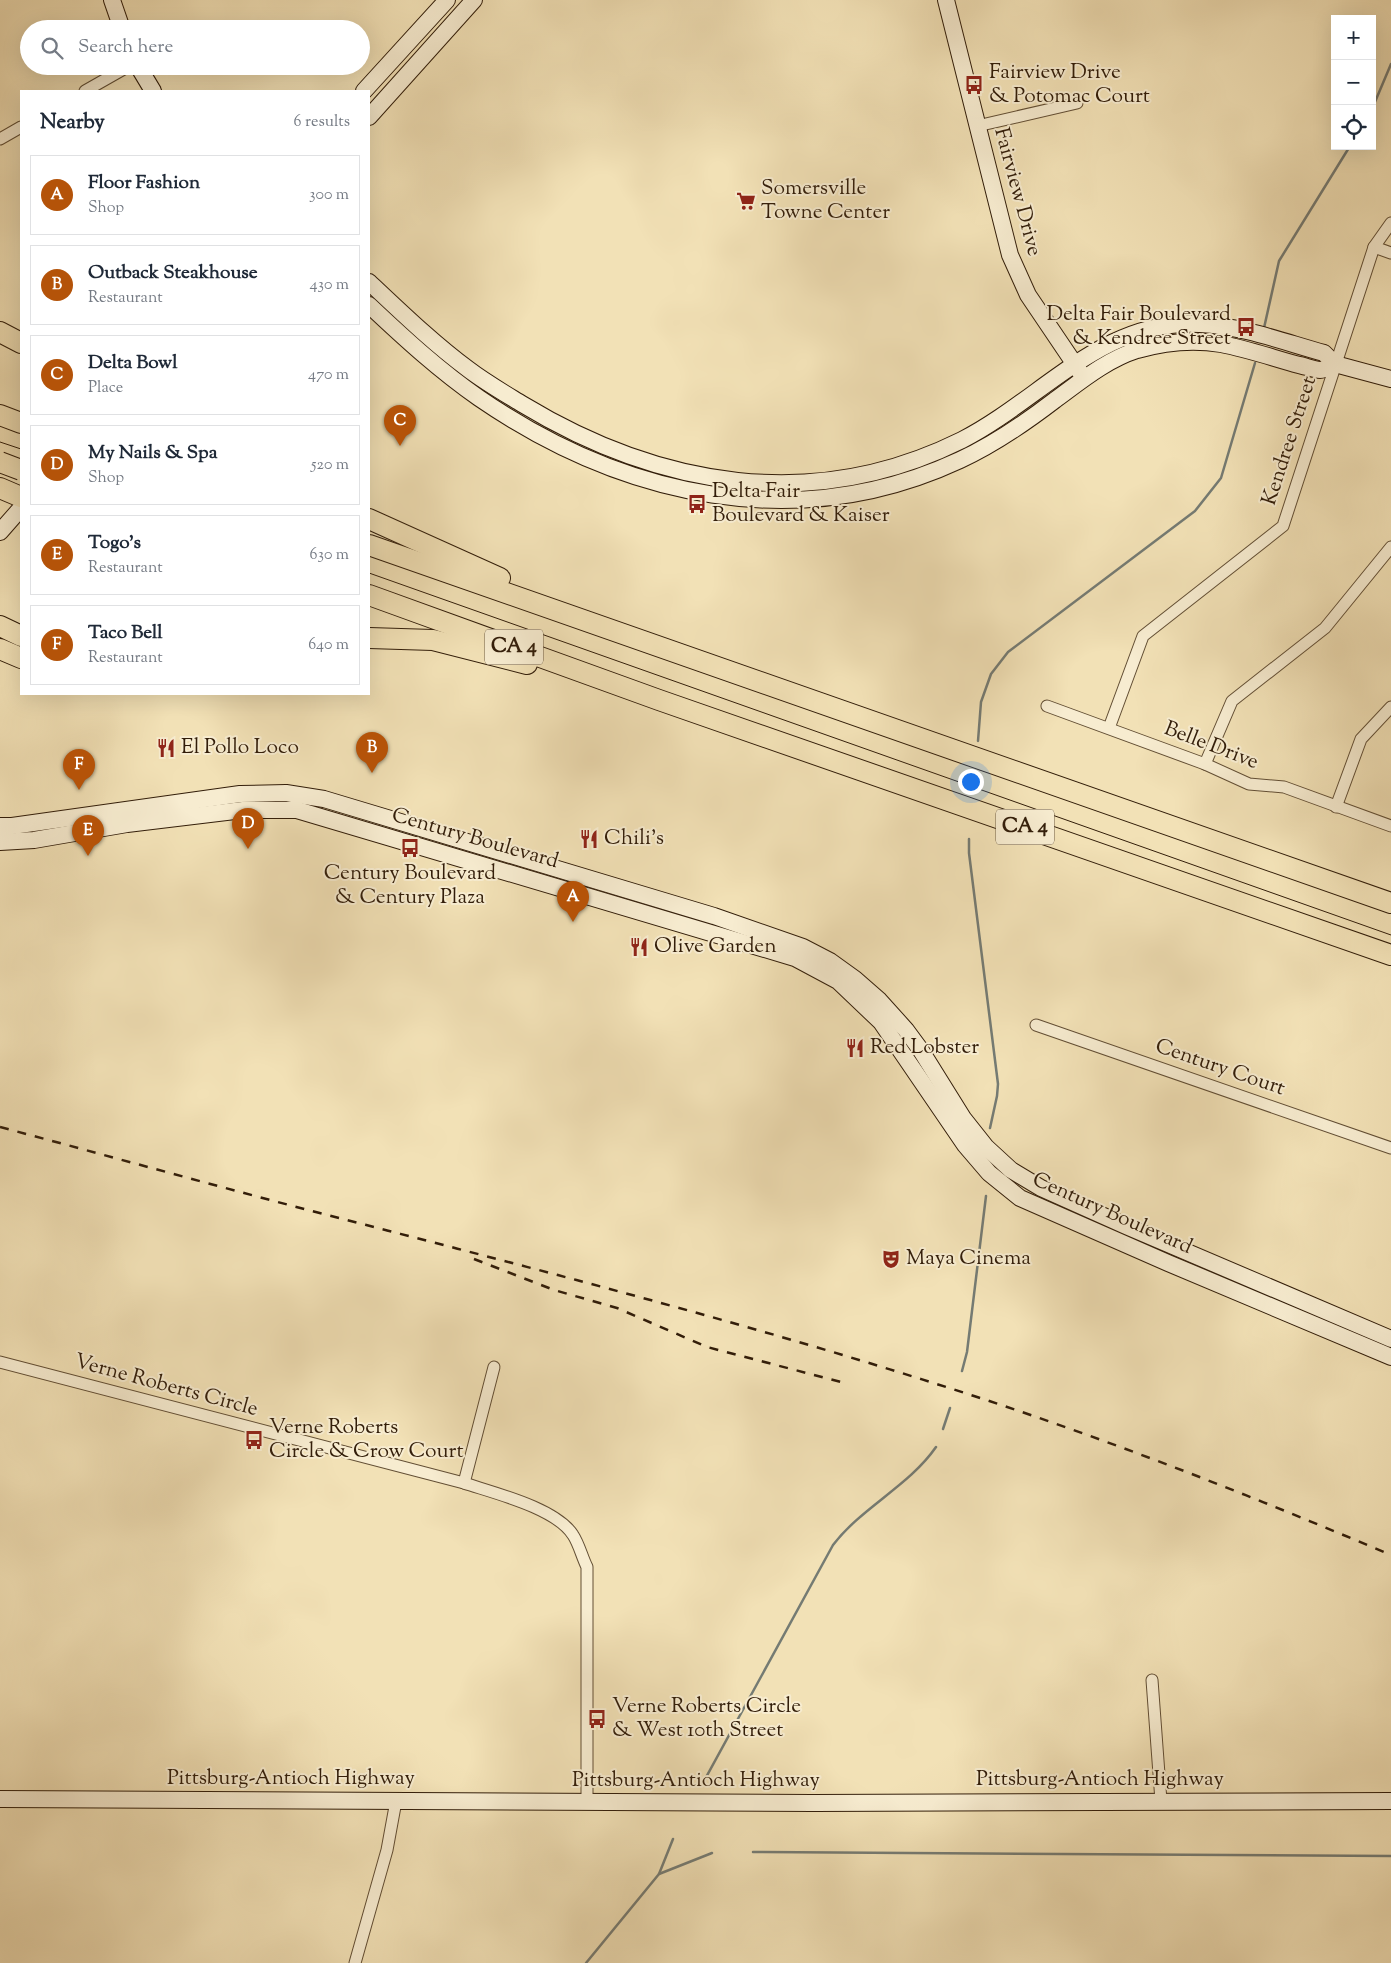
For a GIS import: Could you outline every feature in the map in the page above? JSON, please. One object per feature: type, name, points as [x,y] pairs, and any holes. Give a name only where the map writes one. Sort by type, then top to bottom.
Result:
[{"type":"highway","points":[[0,332],[20,342]]},
{"type":"highway","points":[[0,462],[20,470]]},
{"type":"highway","points":[[0,488],[20,498]]},
{"type":"highway","points":[[370,519],[632,637]]},
{"type":"highway","name":"CA 4","points":[[370,545],[1391,903]]},
{"type":"highway","name":"CA 4","points":[[370,595],[659,700],[1391,955]]},
{"type":"highway","points":[[0,626],[20,636]]},
{"type":"highway","points":[[370,638],[432,640],[519,662],[578,681],[659,700]]},
{"type":"highway","points":[[0,649],[20,658]]},
{"type":"main road","points":[[112,0],[119,20]]},
{"type":"main road","points":[[365,90],[447,0]]},
{"type":"main road","points":[[370,117],[474,0]]},
{"type":"main road","name":"Fairview Drive","points":[[946,0],[1010,255],[1028,295],[1085,378]]},
{"type":"main road","points":[[143,75],[152,90]]},
{"type":"main road","points":[[370,283],[412,322],[470,371],[550,421],[589,440],[644,462],[672,470],[721,479],[763,483],[792,483],[838,478],[886,468],[924,456],[953,444],[988,425],[1102,347],[1124,336],[1160,326],[1182,324],[1214,325],[1243,331],[1324,353],[1335,364],[1391,379]]},
{"type":"main road","points":[[370,306],[436,365],[480,399],[566,448],[622,472],[659,484],[707,495],[739,499],[786,501],[834,497],[875,490],[912,479],[988,446],[1112,361],[1131,352],[1158,344],[1185,341],[1224,345],[1320,370],[1335,364]]},
{"type":"main road","points":[[401,334],[412,322]]},
{"type":"main road","points":[[0,488],[20,460]]},
{"type":"main road","points":[[0,532],[20,509]]},
{"type":"main road","name":"Century Boulevard","points":[[0,826],[12,826],[240,794],[286,793],[331,802],[714,916],[804,947],[830,961],[879,1000],[920,1049],[963,1118],[986,1147],[1010,1170],[1041,1188],[1126,1226],[1391,1339]]},
{"type":"main road","name":"Century Boulevard","points":[[0,842],[34,840],[127,824],[243,810],[297,810],[795,958],[838,980],[881,1022],[965,1145],[989,1173],[1020,1198],[1391,1357]]},
{"type":"main road","name":"Pittsburg-Antioch Highway","points":[[0,1798],[933,1803],[1391,1801]]},
{"type":"street","points":[[87,90],[113,75]]},
{"type":"street","points":[[977,126],[1077,103]]},
{"type":"street","points":[[0,139],[20,128]]},
{"type":"street","name":"Kendree Street","points":[[1109,728],[1144,636],[1282,526],[1374,247],[1391,223]]},
{"type":"street","points":[[1374,247],[1391,253]]},
{"type":"street","points":[[1205,764],[1232,701],[1325,628],[1391,547]]},
{"type":"street","name":"Belle Drive","points":[[1047,706],[1205,764],[1249,784],[1284,787],[1391,826]]},
{"type":"street","points":[[1336,807],[1361,739],[1391,707]]},
{"type":"street","name":"Century Court","points":[[1036,1025],[1391,1148]]},
{"type":"street","name":"Verne Roberts Circle","points":[[0,1362],[464,1483],[512,1498],[551,1514],[573,1534],[587,1567],[587,1802]]},
{"type":"street","points":[[464,1483],[494,1367]]},
{"type":"street","points":[[1152,1680],[1160,1801]]},
{"type":"street","points":[[355,1963],[387,1850],[396,1801]]},
{"type":"waterway","points":[[1374,105],[1391,64]]},
{"type":"waterway","points":[[1264,328],[1279,261],[1348,150]]},
{"type":"waterway","points":[[978,741],[981,702],[991,674],[1008,652],[1195,511],[1221,478],[1255,363]]},
{"type":"waterway","points":[[969,839],[969,853],[998,1084],[990,1128]]},
{"type":"waterway","points":[[962,1371],[967,1352],[986,1196]]},
{"type":"waterway","points":[[943,1429],[950,1408]]},
{"type":"waterway","points":[[704,1781],[833,1545],[858,1519],[913,1473],[936,1447]]},
{"type":"waterway","points":[[586,1963],[659,1874],[673,1839]]},
{"type":"waterway","points":[[753,1852],[1391,1856]]},
{"type":"waterway","points":[[659,1874],[712,1853]]},
{"type":"tram line","points":[[0,442],[20,449]]},
{"type":"tram line","points":[[370,573],[1391,935]]},
{"type":"railway","points":[[0,1127],[254,1196],[499,1259],[817,1347],[974,1396],[1132,1451],[1236,1491],[1391,1555]]},
{"type":"railway","points":[[474,1259],[554,1290],[617,1308],[707,1347],[841,1382]]},
{"type":"place","name":"Fairview Drive & Potomac Court","points":[[974,85]]},
{"type":"place","name":"Somersville Towne Center","points":[[746,201]]},
{"type":"place","name":"Delta Fair Boulevard & Kendree Street","points":[[1246,327]]},
{"type":"place","name":"Delta Bowl","points":[[400,446]]},
{"type":"place","name":"Delta Fair Boulevard & Kaiser","points":[[697,504]]},
{"type":"place","name":"El Pollo Loco","points":[[166,748]]},
{"type":"place","name":"Outback Steakhouse","points":[[372,773]]},
{"type":"place","name":"Taco Bell","points":[[79,790]]},
{"type":"place","name":"Chili's","points":[[589,839]]},
{"type":"place","name":"Century Boulevard & Century Plaza","points":[[410,848]]},
{"type":"place","name":"My Nails & Spa","points":[[248,849]]},
{"type":"place","name":"Togo's","points":[[88,856]]},
{"type":"place","name":"Floor Fashion","points":[[573,922]]},
{"type":"place","name":"Olive Garden","points":[[639,947]]},
{"type":"place","name":"Red Lobster","points":[[855,1048]]},
{"type":"place","name":"Maya Cinema","points":[[891,1259]]},
{"type":"place","name":"Verne Roberts Circle & Crow Court","points":[[254,1440]]},
{"type":"place","name":"Verne Roberts Circle & West 10th Street","points":[[597,1719]]}]
